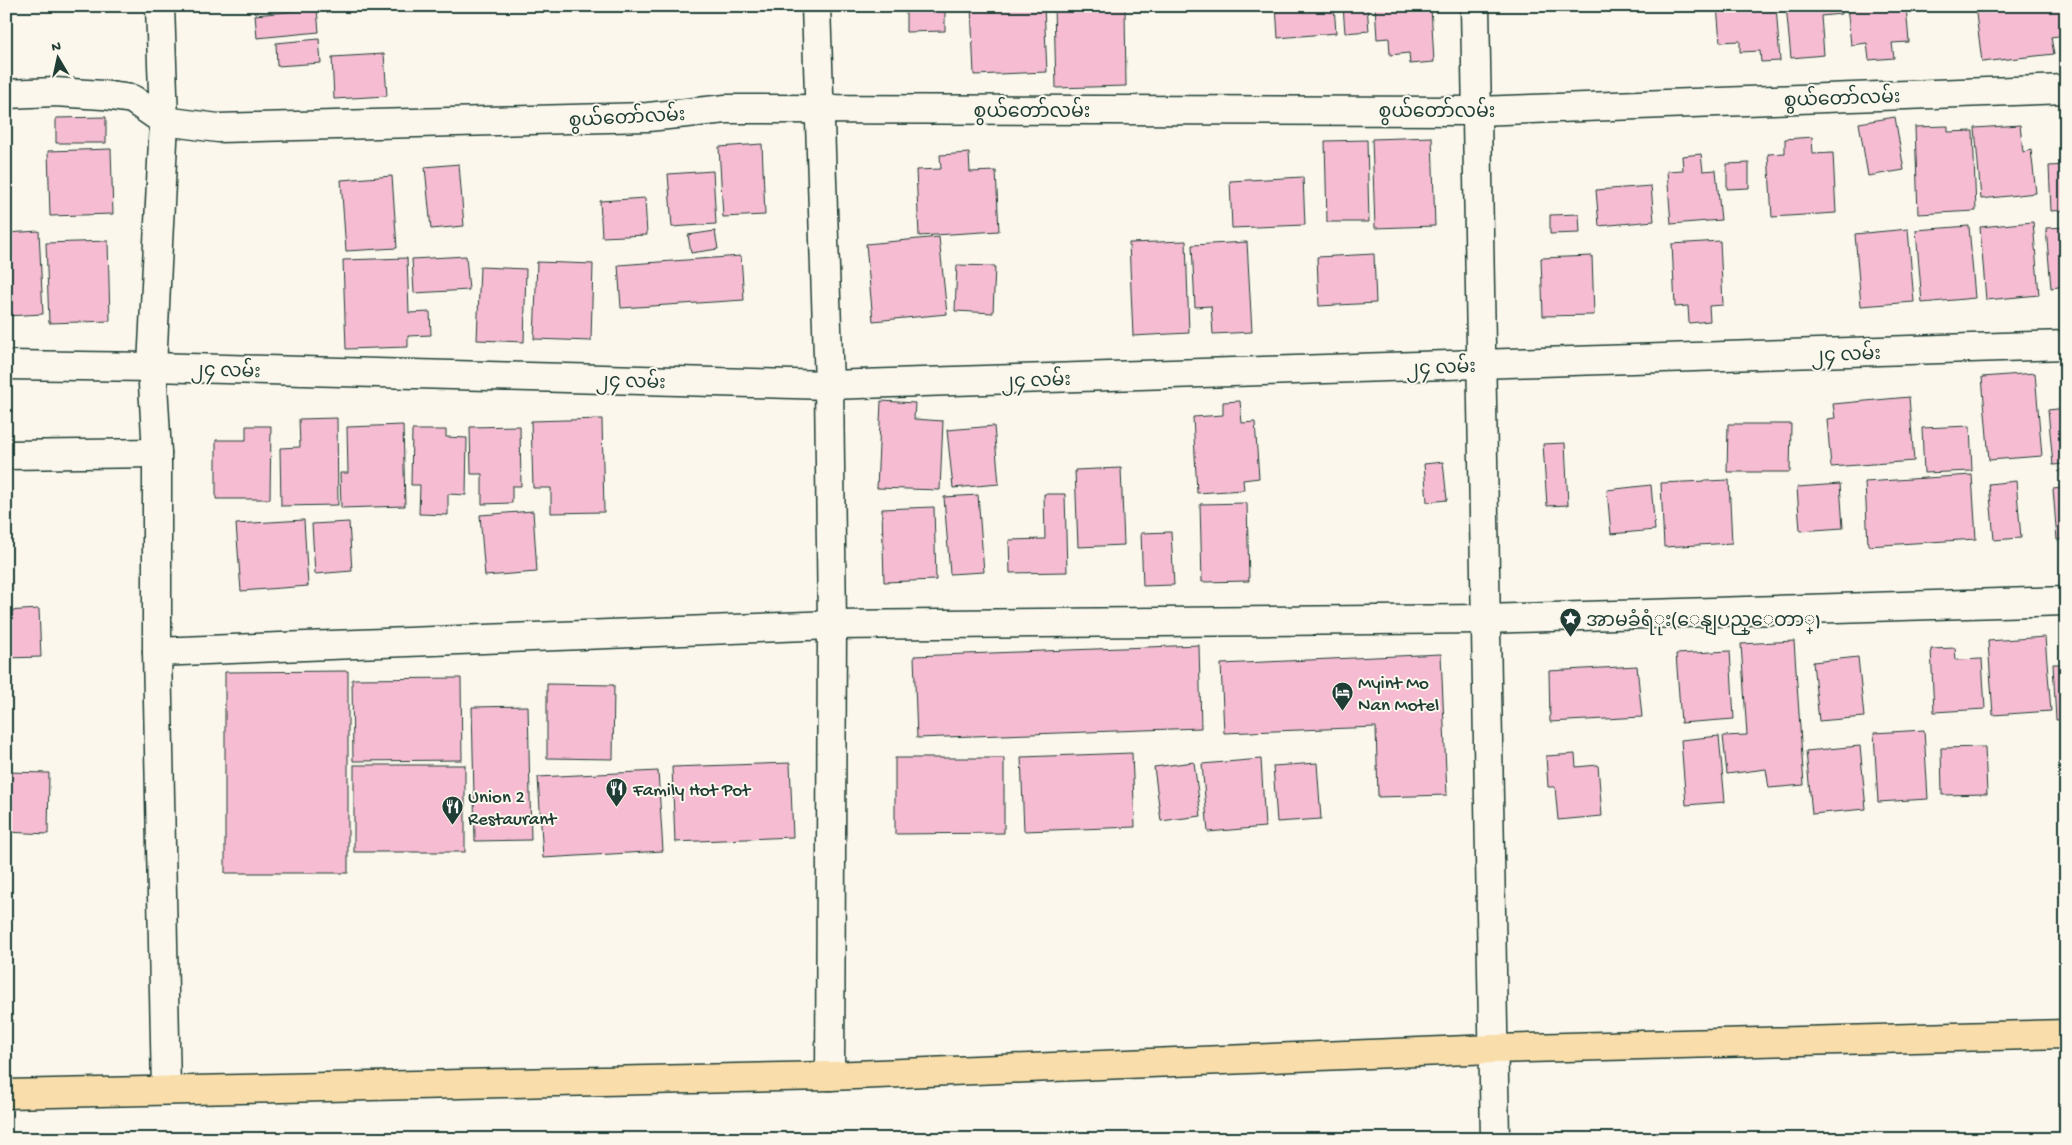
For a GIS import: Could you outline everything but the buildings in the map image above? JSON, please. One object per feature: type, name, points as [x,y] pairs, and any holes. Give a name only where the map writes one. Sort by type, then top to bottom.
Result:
[{"type":"main road","points":[[6,1094],[166,1089],[830,1076],[1493,1049],[2066,1034]]},
{"type":"street","points":[[160,6],[164,121],[152,367],[157,453],[157,652],[166,1089]]},
{"type":"street","points":[[816,6],[829,385],[832,625],[830,1076]]},
{"type":"street","points":[[1475,6],[1495,1139]]},
{"type":"street","name":"စွယ်တော်လမ်း","points":[[6,94],[55,92],[132,99],[164,121],[218,128],[648,117],[726,109],[1477,111],[2066,89]]},
{"type":"street","name":"၂၄ လမ်း","points":[[6,365],[152,367],[829,385],[2066,345]]},
{"type":"street","points":[[6,455],[157,453]]},
{"type":"street","points":[[157,652],[832,625],[1485,619],[2066,601]]},
{"type":"place","name":"အာမခံရံုး(ေနျပည္ေတာ္)","points":[[1570,638]]},
{"type":"place","name":"Myint Mo Nan Motel","points":[[1342,711]]},
{"type":"place","name":"Family Hot Pot","points":[[617,807]]},
{"type":"place","name":"Union 2 Restaurant","points":[[452,825]]}]
